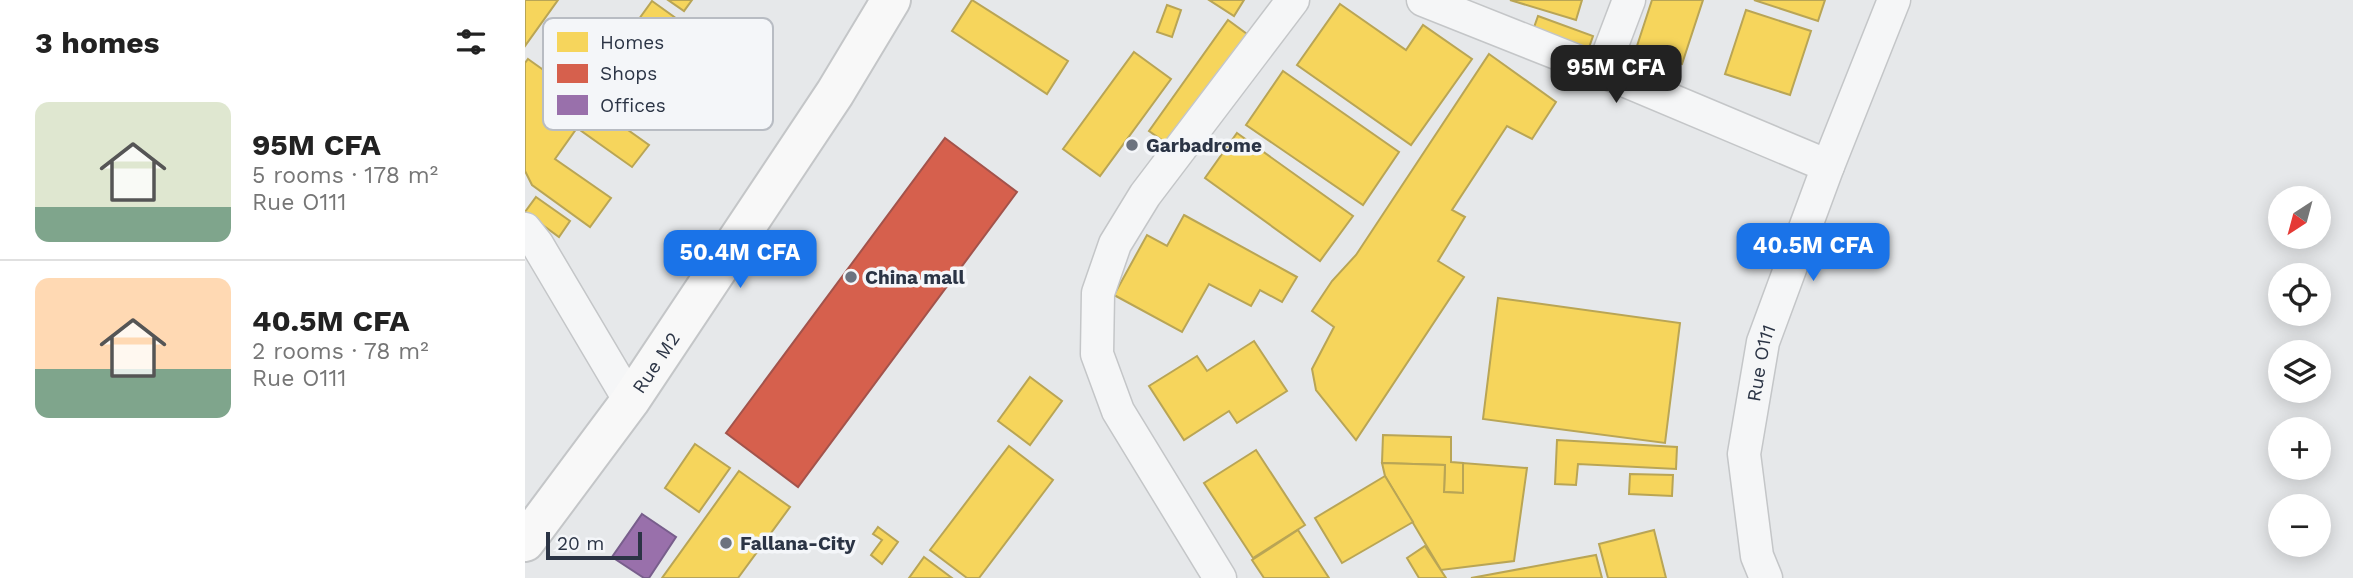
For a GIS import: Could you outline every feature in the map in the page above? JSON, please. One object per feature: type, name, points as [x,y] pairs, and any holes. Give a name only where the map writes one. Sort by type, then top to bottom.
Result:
[{"type":"main road","name":"Rue M2","points":[[525,542],[630,401],[835,93],[891,0]]},
{"type":"street","points":[[1220,578],[1118,411],[1097,354],[1098,293],[1115,244],[1145,195],[1293,0]]},
{"type":"street","points":[[1423,0],[1602,71],[1828,166]]},
{"type":"street","points":[[1602,71],[1629,0]]},
{"type":"street","name":"Rue O111","points":[[1766,578],[1757,556],[1744,454],[1763,342],[1828,166],[1894,0]]},
{"type":"street","points":[[525,229],[537,244],[630,401]]},
{"type":"building: Homes","points":[[525,0],[558,0],[543,18],[525,46]]},
{"type":"building: Homes","points":[[668,0],[692,0],[684,11]]},
{"type":"building: Homes","points":[[972,0],[1068,61],[1047,94],[952,31]]},
{"type":"building: Homes","points":[[1209,0],[1244,0],[1234,16]]},
{"type":"building: Homes","points":[[1510,0],[1582,0],[1576,20]]},
{"type":"building: Homes","points":[[1652,0],[1703,0],[1682,64],[1636,49]]},
{"type":"building: Homes","points":[[1754,0],[1825,0],[1818,21]]},
{"type":"building: Homes","points":[[652,1],[676,18],[640,18]]},
{"type":"building: Homes","points":[[1340,4],[1406,50],[1423,25],[1472,59],[1411,145],[1297,65]]},
{"type":"building: Homes","points":[[1167,5],[1181,10],[1172,37],[1157,32]]},
{"type":"building: Homes","points":[[1746,10],[1811,31],[1790,95],[1725,74]]},
{"type":"building: Homes","points":[[1538,16],[1593,36],[1586,56],[1531,36]]},
{"type":"building: Homes","points":[[1228,20],[1247,34],[1169,145],[1149,131]]},
{"type":"building: Homes","points":[[1134,52],[1171,79],[1100,176],[1063,149]]},
{"type":"building: Homes","points":[[1489,54],[1556,102],[1532,139],[1507,126],[1452,210],[1465,217],[1438,261],[1464,277],[1356,440],[1316,390],[1312,369],[1334,327],[1312,311],[1332,281],[1356,255]]},
{"type":"building: Homes","points":[[528,59],[543,70],[543,130],[576,130],[555,159],[611,198],[590,227],[532,185],[525,171],[525,63]]},
{"type":"building: Homes","points":[[1283,71],[1399,152],[1363,205],[1246,125]]},
{"type":"building: Homes","points":[[580,130],[628,130],[649,145],[632,167]]},
{"type":"building: Homes","points":[[1237,133],[1353,216],[1320,261],[1205,178]]},
{"type":"building: Homes","points":[[536,197],[570,221],[559,237],[525,212]]},
{"type":"building: Homes","points":[[1184,215],[1297,277],[1282,302],[1260,290],[1251,306],[1209,284],[1182,332],[1114,295],[1147,235],[1167,246]]},
{"type":"building: Homes","points":[[1498,298],[1680,323],[1665,443],[1483,419]]},
{"type":"building: Homes","points":[[1254,341],[1287,391],[1237,423],[1229,411],[1184,440],[1149,386],[1197,356],[1207,371]]},
{"type":"building: Homes","points":[[1030,377],[1062,401],[1030,445],[998,421]]},
{"type":"building: Homes","points":[[1383,435],[1451,437],[1451,462],[1463,463],[1463,493],[1444,492],[1445,465],[1382,463]]},
{"type":"building: Homes","points":[[1557,440],[1677,447],[1676,469],[1578,464],[1576,485],[1555,484]]},
{"type":"building: Homes","points":[[695,444],[730,468],[699,512],[665,488]]},
{"type":"building: Homes","points":[[1009,446],[1053,480],[979,578],[967,578],[930,550]]},
{"type":"building: Homes","points":[[1256,450],[1305,525],[1253,558],[1204,483]]},
{"type":"building: Homes","points":[[1382,463],[1445,465],[1444,492],[1463,493],[1463,463],[1527,468],[1514,561],[1441,570],[1385,476]]},
{"type":"building: Homes","name":"Fallana-City","points":[[739,471],[790,507],[738,578],[662,578]]},
{"type":"building: Homes","points":[[1630,474],[1673,475],[1672,496],[1629,494]]},
{"type":"building: Homes","points":[[1385,476],[1413,522],[1342,563],[1315,518]]},
{"type":"building: Homes","points":[[878,527],[898,542],[882,564],[871,555],[882,540],[873,534]]},
{"type":"building: Homes","points":[[1298,530],[1329,578],[1264,578],[1252,560]]},
{"type":"building: Homes","points":[[1654,530],[1666,578],[1608,578],[1599,544]]},
{"type":"building: Homes","points":[[1425,546],[1446,578],[1419,578],[1407,558]]},
{"type":"building: Homes","points":[[1596,555],[1602,578],[1471,578]]},
{"type":"building: Homes","points":[[924,557],[952,578],[909,578]]},
{"type":"building: Shops","points":[[945,138],[1017,192],[798,487],[726,433]]},
{"type":"building: Offices","points":[[642,514],[676,537],[649,578],[644,578],[612,557]]},
{"type":"place","name":"Garbadrome","points":[[1132,145]]},
{"type":"place","name":"China mall","points":[[851,277]]},
{"type":"place","name":"Fallana-City","points":[[726,543]]}]
